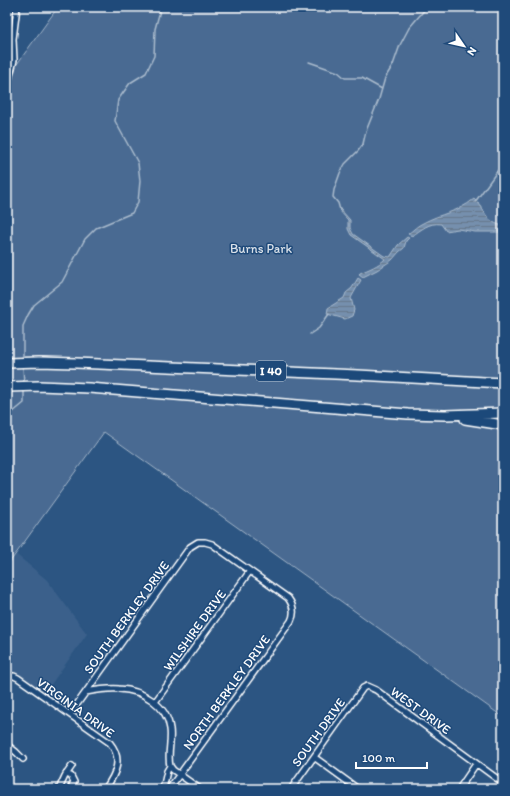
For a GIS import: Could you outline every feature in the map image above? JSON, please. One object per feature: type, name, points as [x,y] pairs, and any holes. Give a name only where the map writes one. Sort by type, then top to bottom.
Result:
[{"type":"highway","name":"I 40","points":[[7,363],[39,362],[358,374],[503,382]]},
{"type":"highway","points":[[7,387],[40,386],[88,388],[408,414],[446,415],[503,413]]},
{"type":"highway","points":[[446,415],[503,426]]},
{"type":"street","points":[[7,87],[14,60],[13,39],[17,7]]},
{"type":"street","name":"SOUTH BERKLEY DRIVE","points":[[70,714],[190,547],[196,542],[212,544],[250,571]]},
{"type":"street","name":"NORTH BERKLEY DRIVE","points":[[170,789],[291,621],[294,612],[293,606],[288,598],[250,571]]},
{"type":"street","name":"WILSHIRE DRIVE","points":[[155,702],[250,571]]},
{"type":"street","name":"VIRGINIA DRIVE","points":[[7,676],[14,676],[18,678],[110,742],[116,753],[117,769],[113,778],[105,789]]},
{"type":"street","name":"WEST DRIVE","points":[[363,688],[367,686],[376,690],[503,784]]},
{"type":"street","name":"SOUTH DRIVE","points":[[291,789],[363,688]]},
{"type":"street","points":[[86,692],[127,689],[139,693],[155,702],[165,714],[170,729],[170,766],[167,771],[163,789]]},
{"type":"street","points":[[7,745],[23,759]]},
{"type":"street","points":[[314,757],[358,789]]},
{"type":"street","points":[[459,789],[476,764]]},
{"type":"street","points":[[59,789],[66,774],[72,766]]},
{"type":"street","points":[[170,766],[200,789]]},
{"type":"street","points":[[66,774],[71,776],[74,782],[70,789]]},
{"type":"shaded area","points":[[474,199],[480,204],[490,220],[503,226],[503,232],[475,232],[458,229],[446,231],[441,224],[433,224],[425,227],[412,236],[408,234],[417,226],[468,204]]},
{"type":"shaded area","points":[[340,209],[350,220],[350,228],[353,234],[384,256],[390,257],[398,245],[407,237],[409,238],[406,241],[404,248],[392,260],[363,277],[359,274],[385,259],[351,235],[348,229],[348,220],[339,210]]},
{"type":"shaded area","points":[[358,278],[361,280],[351,298],[354,310],[352,316],[345,319],[327,314],[328,308],[344,298],[346,293],[352,288]]},
{"type":"shaded area","points":[[12,551],[47,580],[87,634],[47,690],[7,672],[7,558]]},
{"type":"green space","name":"Burns Park","points":[[58,7],[503,7],[503,717],[104,432],[7,566],[7,78]]},
{"type":"waterway","points":[[23,360],[23,326],[34,305],[62,282],[85,239],[96,228],[132,213],[138,202],[140,181],[138,163],[115,121],[118,100],[130,83],[146,73],[154,56],[155,29],[161,7]]},
{"type":"waterway","points":[[340,210],[338,203],[333,197],[340,173],[345,164],[363,144],[366,131],[379,99],[385,78],[393,65],[400,45],[409,28],[427,7]]},
{"type":"waterway","points":[[309,62],[338,72],[345,78],[362,78],[382,89]]},
{"type":"waterway","points":[[475,202],[501,166],[503,166]]},
{"type":"waterway","points":[[310,334],[319,328],[329,314]]},
{"type":"waterway","points":[[23,366],[24,384]]},
{"type":"waterway","points":[[7,417],[24,403],[24,390]]}]
